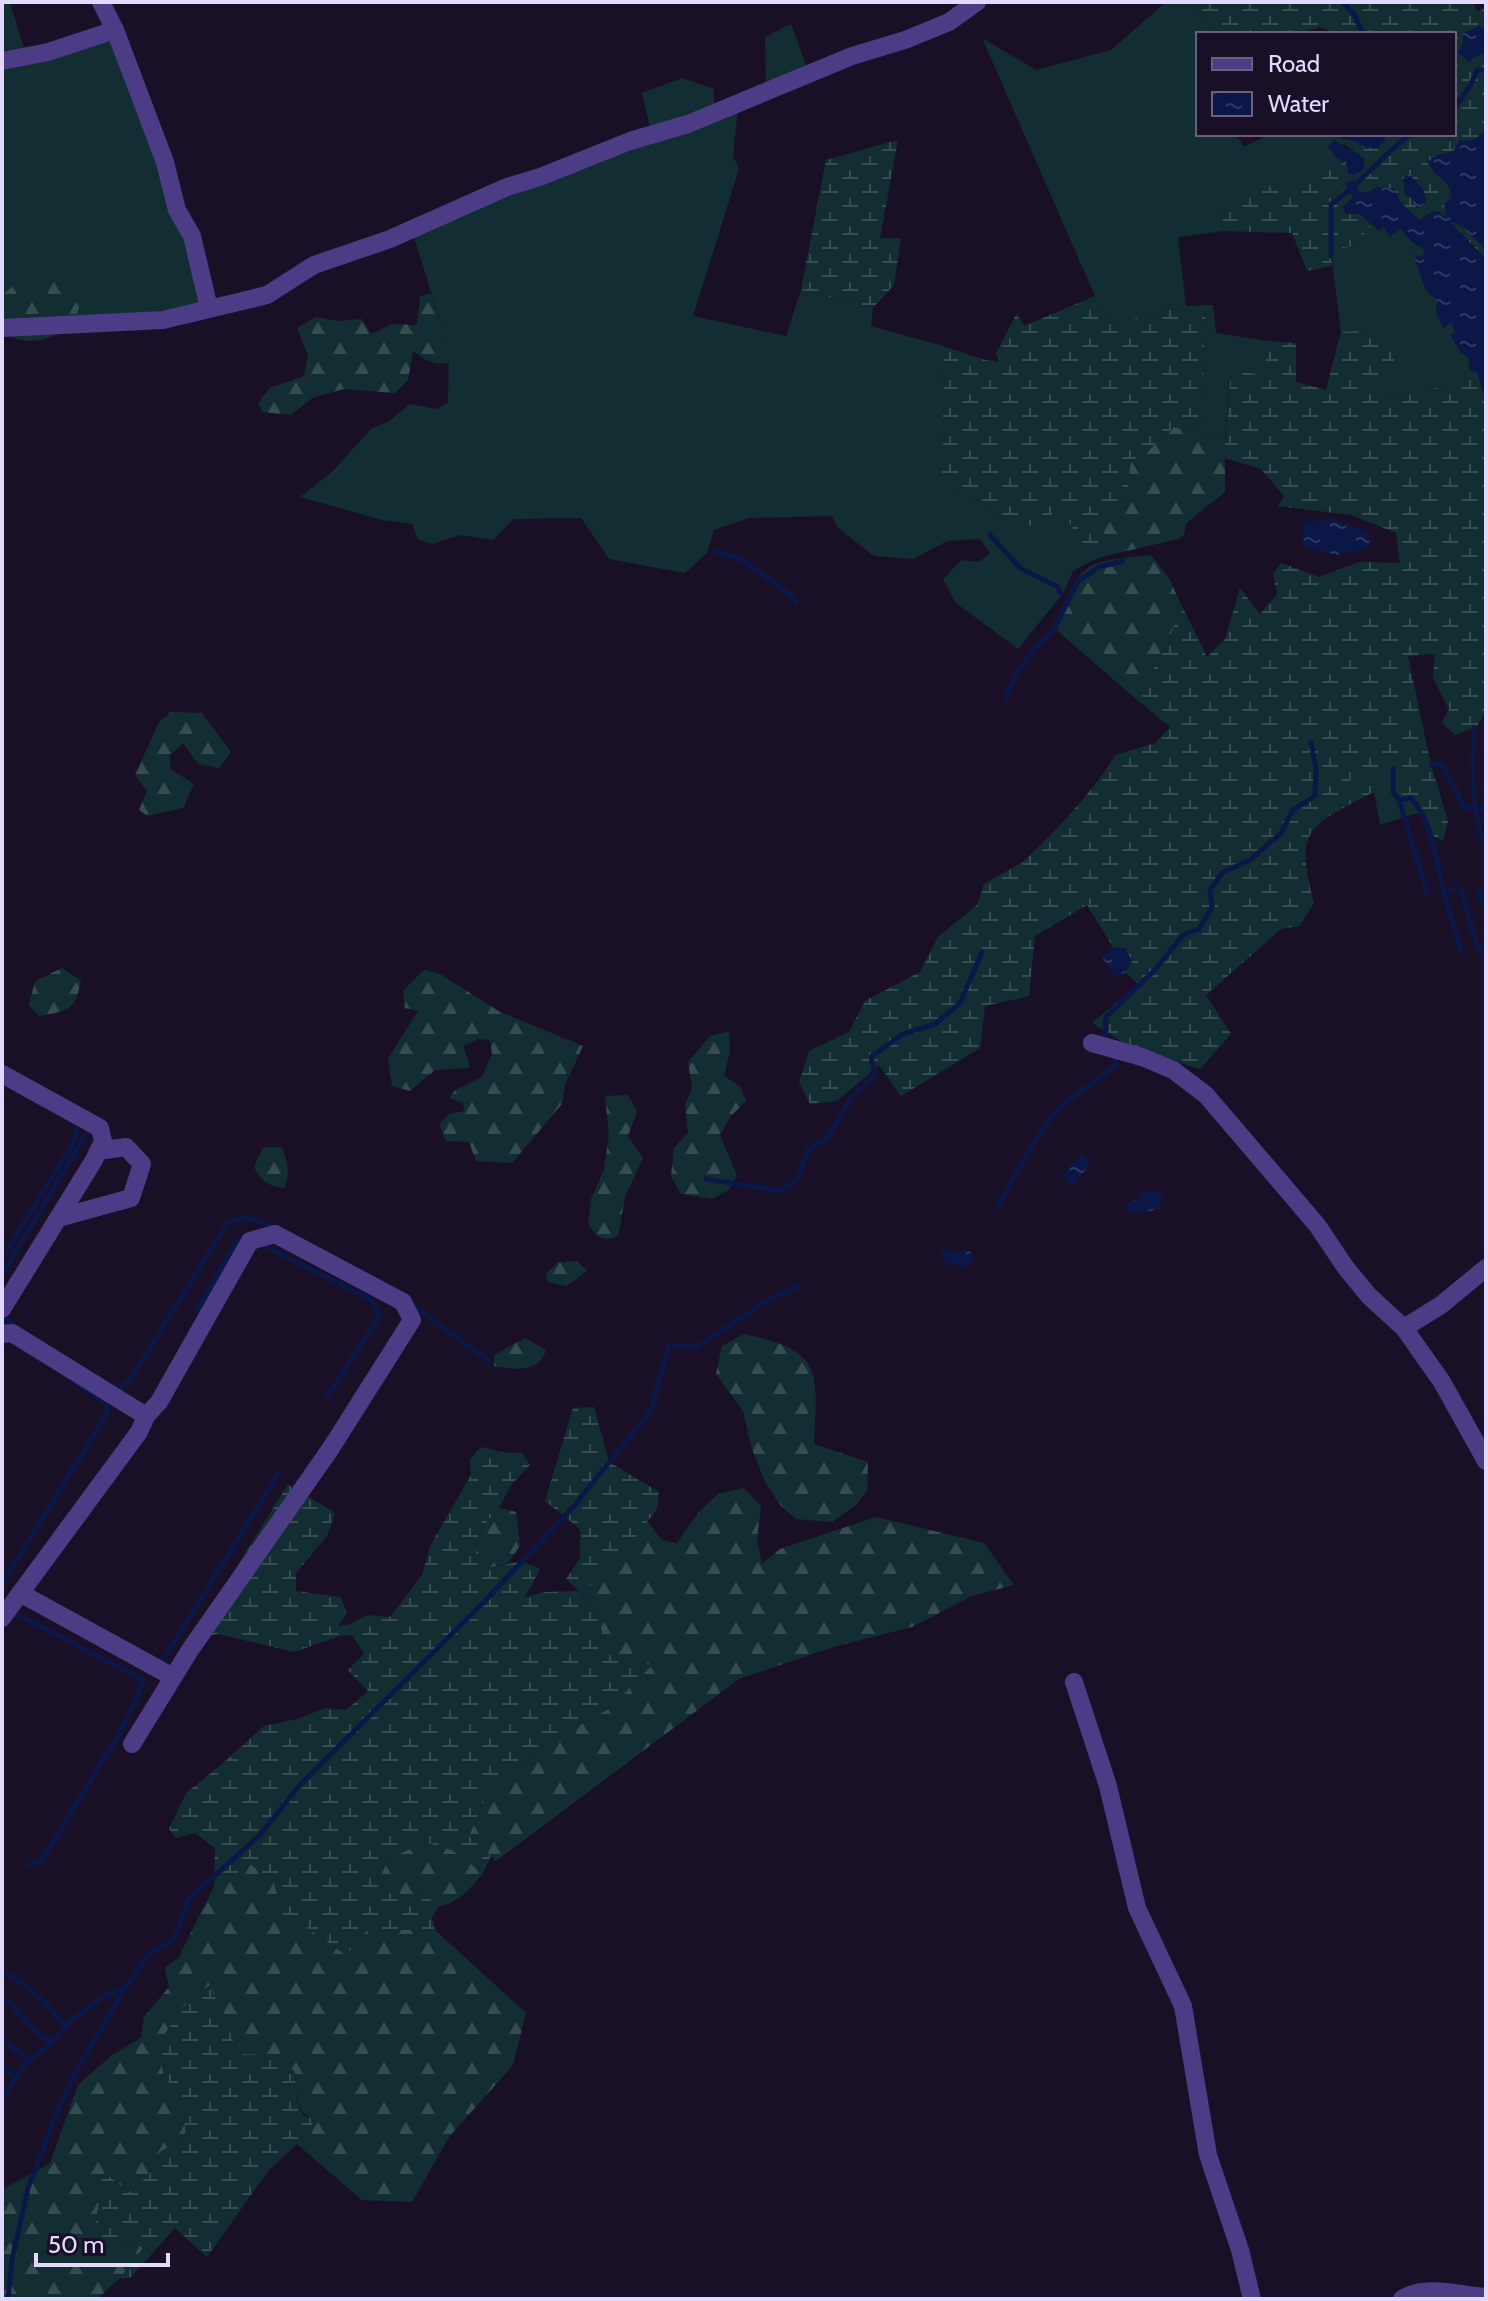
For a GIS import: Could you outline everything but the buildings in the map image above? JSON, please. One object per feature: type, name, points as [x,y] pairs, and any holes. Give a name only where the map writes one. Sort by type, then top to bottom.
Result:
[{"type":"street","points":[[101,2],[115,30],[165,162],[177,210],[192,236],[209,308]]},
{"type":"street","points":[[2,328],[163,320],[267,295],[314,265],[390,239],[507,187],[630,141],[688,124],[852,56],[905,40],[949,22],[977,2]]},
{"type":"street","points":[[2,61],[48,52],[115,30]]},
{"type":"street","points":[[1092,1043],[1142,1057],[1173,1070],[1206,1095],[1317,1225],[1369,1296],[1404,1328],[1442,1382],[1486,1461]]},
{"type":"street","points":[[2,1074],[100,1128],[103,1141],[2,1309],[7,1334],[146,1416]]},
{"type":"street","points":[[58,1218],[131,1198],[142,1164],[126,1147],[98,1151]]},
{"type":"street","points":[[2,1618],[159,1402],[250,1241],[275,1234],[403,1302],[412,1320],[331,1448],[173,1677],[132,1744]]},
{"type":"street","points":[[1404,1328],[1441,1305],[1486,1268]]},
{"type":"street","points":[[20,1593],[173,1677]]},
{"type":"street","points":[[1074,1682],[1108,1786],[1137,1908],[1183,2006],[1208,2155],[1240,2250],[1252,2299]]},
{"type":"street","points":[[1402,2299],[1411,2293],[1428,2290],[1486,2297]]},
{"type":"green space","points":[[10,2],[25,52],[2,59],[2,4]]},
{"type":"green space","points":[[1166,2],[1191,2],[1205,21],[1218,32],[1196,32],[1196,136],[1236,136],[1244,147],[1266,136],[1340,136],[1356,141],[1364,148],[1364,159],[1344,144],[1329,147],[1335,156],[1326,167],[1272,190],[1221,206],[1224,231],[1178,237],[1186,306],[1111,324],[1095,296],[982,38],[1036,70],[1111,50]]},
{"type":"green space","points":[[1191,2],[1472,2],[1477,11],[1486,8],[1486,29],[1463,33],[1458,53],[1486,54],[1486,129],[1477,139],[1464,146],[1437,155],[1436,174],[1450,189],[1447,219],[1478,239],[1486,259],[1439,211],[1419,220],[1394,200],[1371,192],[1360,193],[1342,207],[1360,214],[1372,225],[1355,245],[1331,252],[1332,266],[1307,271],[1292,233],[1224,231],[1221,206],[1235,195],[1268,184],[1272,189],[1326,167],[1335,156],[1347,165],[1364,169],[1364,148],[1378,148],[1385,138],[1382,136],[1456,136],[1456,32],[1333,32],[1320,27],[1298,32],[1218,32],[1205,21]]},
{"type":"green space","points":[[791,24],[808,70],[766,88],[765,37]]},
{"type":"green space","points":[[113,34],[186,242],[200,293],[198,302],[191,308],[71,319],[7,291],[2,298],[2,65]]},
{"type":"green space","points":[[682,78],[714,89],[714,111],[651,132],[642,93]]},
{"type":"green space","points":[[738,108],[733,156],[739,169],[693,316],[786,336],[801,290],[873,308],[871,326],[943,346],[941,443],[959,453],[943,490],[981,501],[1011,526],[1058,507],[1072,526],[1089,562],[1073,571],[1064,592],[1018,649],[956,603],[943,580],[961,560],[979,562],[990,553],[980,539],[947,541],[913,559],[874,556],[838,528],[832,516],[748,518],[714,530],[707,553],[685,573],[609,559],[581,518],[514,519],[493,540],[460,535],[432,544],[418,539],[412,524],[382,520],[300,497],[332,472],[371,429],[388,422],[410,404],[436,409],[448,403],[449,349],[412,231]]},
{"type":"green space","points":[[898,140],[880,238],[901,238],[894,285],[873,308],[801,290],[826,160]]},
{"type":"green space","points":[[1372,225],[1379,231],[1384,226],[1401,229],[1411,241],[1425,250],[1422,258],[1415,255],[1438,301],[1444,327],[1451,321],[1469,357],[1469,370],[1455,383],[1390,400],[1379,388],[1372,330],[1341,332],[1331,252],[1355,245]]},
{"type":"green space","points":[[64,271],[79,292],[79,306],[65,328],[54,336],[26,341],[2,330],[2,300],[7,291],[31,279]]},
{"type":"green space","points":[[431,293],[449,349],[449,362],[434,363],[413,351],[408,380],[395,393],[344,389],[312,398],[291,415],[262,412],[258,403],[270,388],[304,376],[308,355],[297,328],[316,317],[338,321],[362,319],[371,334],[392,324],[417,325],[420,296]]},
{"type":"green space","points":[[1095,296],[1111,324],[1186,306],[1206,305],[1201,432],[1174,427],[1149,450],[1130,462],[1127,507],[1098,522],[1101,557],[1089,562],[1072,526],[1058,507],[1043,525],[1011,526],[981,501],[943,490],[942,465],[958,453],[941,443],[943,346],[999,362],[996,353],[1017,313],[1024,326]]},
{"type":"green space","points":[[1206,305],[1213,305],[1216,333],[1268,341],[1264,377],[1231,370],[1225,437],[1201,432]]},
{"type":"green space","points":[[1372,330],[1397,355],[1379,388],[1390,400],[1455,383],[1469,370],[1478,374],[1482,391],[1486,390],[1486,709],[1478,726],[1455,735],[1442,723],[1449,709],[1433,678],[1435,654],[1408,656],[1431,765],[1448,821],[1443,841],[1431,835],[1423,811],[1411,798],[1399,800],[1393,792],[1412,772],[1352,769],[1350,782],[1376,782],[1374,792],[1335,812],[1312,831],[1306,858],[1314,903],[1299,926],[1281,929],[1206,995],[1231,1034],[1200,1069],[1132,1048],[1092,1023],[1138,985],[1126,972],[1132,961],[1125,949],[1113,947],[1087,905],[1035,936],[1029,996],[985,1006],[980,1048],[901,1096],[879,1065],[837,1101],[810,1104],[799,1082],[809,1051],[849,1032],[865,1001],[920,972],[938,937],[977,905],[984,884],[1018,865],[1038,848],[1087,794],[1115,755],[1155,743],[1170,727],[1136,699],[1169,641],[1181,604],[1207,657],[1225,639],[1240,588],[1260,614],[1277,594],[1273,573],[1281,563],[1319,577],[1359,562],[1400,563],[1396,533],[1351,515],[1278,506],[1284,496],[1261,469],[1224,458],[1231,369],[1264,376],[1268,341],[1296,343],[1296,382],[1326,390],[1341,332]]},
{"type":"green space","points":[[1174,427],[1225,437],[1225,492],[1186,523],[1184,535],[1178,539],[1101,557],[1097,522],[1127,507],[1130,462],[1149,450]]},
{"type":"green space","points":[[1151,555],[1169,578],[1181,604],[1169,641],[1136,699],[1052,626],[1075,582],[1090,566]]},
{"type":"green space","points":[[171,712],[202,713],[231,752],[219,768],[198,764],[183,743],[170,755],[170,769],[194,784],[183,808],[147,816],[139,810],[147,791],[135,775],[159,722]]},
{"type":"green space","points":[[1352,769],[1413,772],[1411,798],[1423,811],[1380,825],[1375,782],[1349,782]]},
{"type":"green space","points":[[62,968],[81,981],[76,998],[69,1008],[39,1016],[29,1005],[35,981]]},
{"type":"green space","points":[[424,970],[440,974],[500,1012],[583,1046],[565,1085],[562,1104],[512,1163],[476,1161],[469,1142],[446,1141],[439,1124],[449,1114],[464,1111],[463,1103],[449,1098],[455,1090],[482,1077],[492,1054],[490,1040],[478,1039],[463,1046],[469,1068],[435,1070],[410,1091],[392,1086],[388,1059],[418,1011],[405,1008],[403,991]]},
{"type":"green space","points":[[729,1031],[730,1051],[724,1076],[740,1086],[746,1101],[731,1116],[720,1135],[737,1176],[728,1190],[712,1199],[681,1194],[671,1176],[674,1148],[688,1133],[685,1105],[692,1088],[688,1062],[710,1036]]},
{"type":"green space","points":[[628,1095],[637,1112],[628,1136],[643,1158],[625,1197],[618,1236],[608,1239],[598,1237],[588,1224],[591,1199],[604,1170],[609,1135],[605,1096]]},
{"type":"green space","points":[[263,1147],[282,1147],[288,1173],[284,1188],[266,1182],[254,1167]]},
{"type":"green space","points":[[577,1261],[587,1271],[567,1286],[548,1282],[546,1274],[558,1262]]},
{"type":"green space","points":[[744,1334],[790,1348],[803,1357],[815,1382],[814,1444],[868,1462],[867,1491],[856,1505],[832,1522],[796,1519],[781,1506],[766,1484],[752,1449],[743,1411],[716,1374],[722,1346]]},
{"type":"green space","points":[[525,1338],[546,1350],[538,1363],[517,1369],[494,1366],[494,1355]]},
{"type":"green space","points":[[594,1407],[609,1462],[659,1492],[657,1509],[611,1570],[580,1592],[597,1613],[608,1654],[630,1665],[653,1664],[610,1708],[543,1746],[485,1798],[469,1836],[491,1856],[483,1873],[452,1850],[425,1842],[388,1859],[379,1880],[391,1894],[427,1896],[438,1907],[432,1918],[435,1930],[367,1930],[346,1955],[303,1925],[283,1916],[274,1882],[251,1865],[214,1886],[215,1848],[195,1833],[176,1838],[169,1829],[186,1793],[264,1726],[297,1719],[326,1708],[346,1710],[368,1691],[348,1670],[364,1654],[352,1635],[340,1636],[294,1652],[218,1634],[193,1638],[288,1484],[335,1513],[327,1536],[296,1573],[296,1591],[341,1597],[347,1613],[338,1626],[351,1624],[367,1615],[390,1617],[422,1575],[430,1546],[471,1475],[470,1459],[482,1447],[522,1453],[530,1465],[511,1485],[499,1508],[479,1531],[476,1553],[490,1568],[521,1561],[540,1569],[525,1597],[545,1592],[579,1591],[566,1579],[580,1558],[580,1529],[545,1501],[573,1408]]},
{"type":"green space","points":[[744,1488],[761,1506],[757,1540],[762,1564],[780,1549],[876,1517],[984,1543],[1014,1585],[972,1596],[912,1627],[833,1647],[739,1679],[496,1861],[469,1836],[485,1798],[543,1746],[610,1708],[652,1665],[630,1665],[607,1654],[597,1613],[580,1591],[611,1570],[647,1521],[662,1540],[677,1543],[698,1513],[718,1494]]},
{"type":"green space","points":[[499,1508],[516,1512],[520,1546],[508,1563],[489,1568],[476,1553],[479,1531]]},
{"type":"green space","points":[[425,1842],[452,1850],[483,1873],[458,1898],[438,1907],[427,1896],[391,1894],[379,1880],[388,1859]]},
{"type":"green space","points":[[251,1864],[274,1882],[283,1916],[303,1925],[346,1955],[367,1930],[435,1930],[526,2013],[513,2065],[449,2137],[412,2202],[362,2200],[297,2144],[314,2120],[300,2106],[295,2072],[272,2055],[239,2054],[210,1986],[164,2075],[181,2101],[186,2132],[179,2141],[160,2152],[149,2175],[129,2192],[109,2176],[95,2177],[100,2198],[93,2237],[100,2260],[133,2239],[143,2248],[120,2278],[97,2299],[2,2299],[2,2190],[50,2163],[78,2085],[112,2055],[141,2038],[144,2017],[169,1987],[165,1968],[179,1957],[214,1886]]},
{"type":"green space","points":[[210,1985],[239,2054],[273,2055],[295,2072],[297,2103],[304,2116],[315,2120],[297,2144],[268,2171],[207,2257],[175,2228],[131,2277],[120,2278],[143,2248],[132,2239],[100,2261],[93,2237],[100,2198],[95,2177],[109,2176],[129,2192],[149,2175],[160,2152],[179,2141],[186,2132],[181,2101],[164,2075],[156,2046],[190,1998]]},
{"type":"water","points":[[1479,26],[1486,29],[1486,54],[1478,55],[1469,62],[1458,53],[1463,33]]},
{"type":"water","points":[[1486,129],[1486,249],[1461,226],[1449,221],[1486,259],[1486,390],[1483,391],[1478,374],[1469,370],[1469,358],[1461,353],[1451,336],[1455,331],[1451,322],[1443,328],[1436,311],[1437,301],[1425,289],[1414,255],[1422,257],[1425,250],[1411,241],[1401,229],[1390,237],[1384,227],[1379,231],[1360,214],[1346,214],[1342,207],[1353,199],[1345,183],[1354,180],[1360,193],[1376,187],[1395,189],[1400,201],[1419,220],[1439,211],[1446,218],[1444,204],[1452,196],[1448,183],[1427,162],[1437,155],[1453,152],[1460,140],[1475,139]]},
{"type":"water","points":[[1381,136],[1386,139],[1378,148],[1364,148],[1356,141],[1341,138]]},
{"type":"water","points":[[1334,140],[1364,159],[1364,169],[1356,175],[1348,174],[1347,165],[1328,147]]},
{"type":"water","points":[[1408,173],[1423,189],[1427,202],[1417,209],[1412,198],[1405,195],[1403,179]]},
{"type":"water","points":[[1329,518],[1368,532],[1370,548],[1336,555],[1303,546],[1303,523]]},
{"type":"water","points":[[1113,947],[1125,948],[1132,961],[1126,972],[1116,977],[1102,957]]},
{"type":"water","points":[[1083,1153],[1090,1164],[1072,1187],[1062,1174]]},
{"type":"water","points":[[1153,1190],[1165,1195],[1158,1209],[1130,1213],[1126,1202],[1138,1200],[1142,1192]]},
{"type":"water","points":[[945,1249],[958,1252],[968,1249],[974,1258],[965,1268],[943,1261],[941,1254]]},
{"type":"waterway","points":[[1342,2],[1354,14],[1362,32]]},
{"type":"waterway","points":[[1456,106],[1477,70],[1486,70]]},
{"type":"waterway","points":[[1331,256],[1331,204],[1409,136]]},
{"type":"waterway","points":[[990,535],[1020,568],[1058,587],[1061,594]]},
{"type":"waterway","points":[[715,552],[743,560],[796,602]]},
{"type":"waterway","points":[[1005,700],[1015,676],[1033,650],[1055,628],[1078,581],[1099,567],[1123,561]]},
{"type":"waterway","points":[[1474,728],[1475,804],[1486,847]]},
{"type":"waterway","points":[[1108,1042],[1105,1036],[1106,1017],[1156,969],[1183,935],[1199,929],[1212,907],[1210,890],[1223,872],[1250,860],[1281,833],[1293,810],[1315,796],[1316,769],[1311,743]]},
{"type":"waterway","points":[[1431,765],[1442,764],[1465,808],[1486,809]]},
{"type":"waterway","points":[[1393,769],[1393,792],[1399,800],[1411,798],[1424,818],[1433,841],[1443,890],[1461,889],[1478,949],[1486,954]]},
{"type":"waterway","points":[[1399,800],[1427,892]]},
{"type":"waterway","points":[[1443,890],[1461,949]]},
{"type":"waterway","points":[[1486,890],[1478,893],[1486,908]]},
{"type":"waterway","points":[[706,1179],[781,1191],[798,1178],[809,1148],[827,1139],[851,1098],[875,1074],[871,1057],[903,1034],[935,1024],[960,1003],[982,952]]},
{"type":"waterway","points":[[998,1207],[1036,1138],[1059,1108],[1116,1065],[1114,1055]]},
{"type":"waterway","points":[[2,1258],[72,1145],[77,1133],[73,1121]]},
{"type":"waterway","points":[[2,1275],[91,1126]]},
{"type":"waterway","points":[[110,1387],[122,1387],[130,1380],[228,1222],[251,1219],[274,1229]]},
{"type":"waterway","points":[[196,1312],[237,1241],[245,1237]]},
{"type":"waterway","points":[[261,1244],[370,1299],[378,1310],[377,1320],[328,1396]]},
{"type":"waterway","points":[[8,2299],[12,2260],[28,2188],[58,2110],[78,2068],[125,1988],[149,1953],[173,1941],[189,1899],[260,1835],[299,1786],[482,1604],[574,1506],[651,1410],[669,1345],[696,1347],[768,1300],[799,1286]]},
{"type":"waterway","points":[[412,1305],[489,1361]]},
{"type":"waterway","points":[[2,1317],[18,1328]]},
{"type":"waterway","points":[[2,1584],[108,1412],[105,1403],[70,1379]]},
{"type":"waterway","points":[[157,1663],[167,1654],[278,1474]]},
{"type":"waterway","points":[[12,1612],[140,1678],[143,1684],[119,1734],[42,1860],[29,1866]]},
{"type":"waterway","points":[[2,1971],[37,1995],[66,2027]]},
{"type":"waterway","points":[[2,2098],[24,2066],[74,2018],[103,1997],[124,1988]]},
{"type":"waterway","points":[[8,2001],[38,2034],[52,2042]]},
{"type":"waterway","points":[[2,2039],[29,2061]]},
{"type":"waterway","points":[[2,2067],[16,2077]]}]
